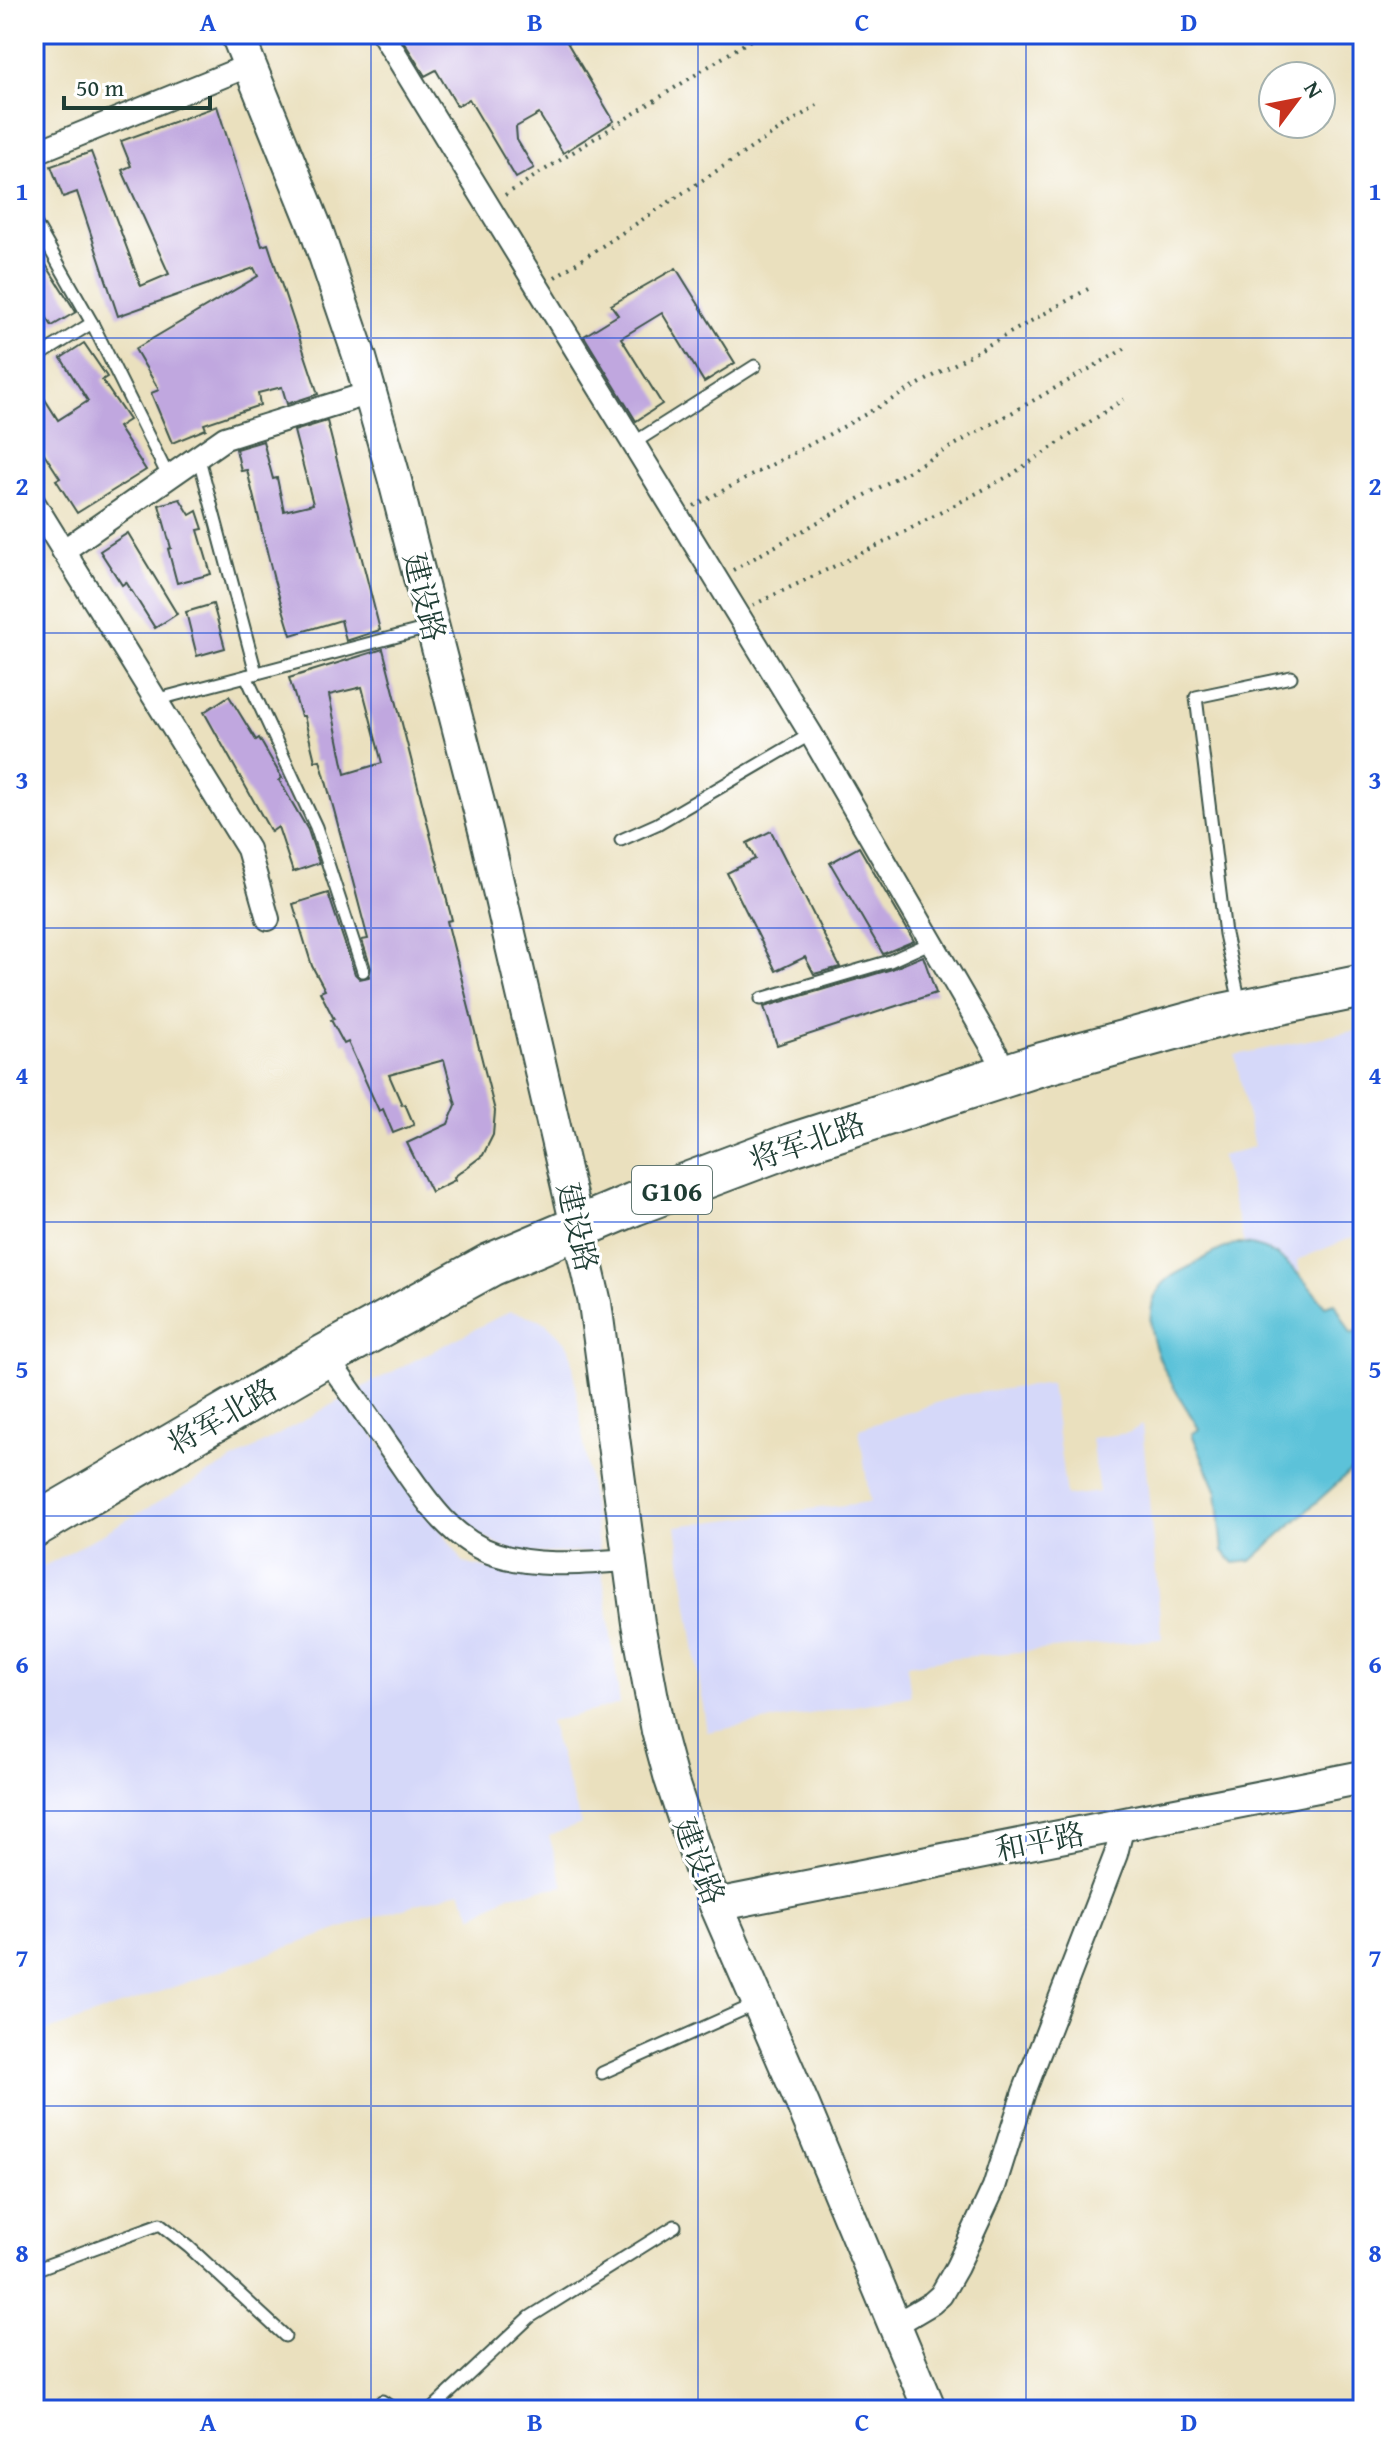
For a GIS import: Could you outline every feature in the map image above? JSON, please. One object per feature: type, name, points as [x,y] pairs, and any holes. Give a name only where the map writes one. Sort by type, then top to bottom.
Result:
[{"type":"highway","name":"将军北路","points":[[34,1526],[325,1356],[575,1217],[783,1124],[1123,1018],[1237,989],[1363,963]]},
{"type":"highway","name":"将军北路","points":[[34,1501],[319,1334],[480,1245],[575,1217],[967,1087],[1222,1015],[1363,986]]},
{"type":"street","name":"建设路","points":[[237,34],[316,229],[370,393],[485,830],[595,1303],[647,1677],[658,1731],[686,1828],[930,2410]]},
{"type":"street","points":[[383,34],[811,734],[997,1055]]},
{"type":"street","points":[[34,153],[250,65]]},
{"type":"street","points":[[63,551],[225,438],[370,393]]},
{"type":"street","points":[[34,503],[248,849],[268,919]]},
{"type":"street","points":[[325,1356],[432,1507],[475,1544],[492,1553],[532,1562],[568,1564],[629,1560]]},
{"type":"street","name":"和平路","points":[[716,1905],[1363,1777]]},
{"type":"street","points":[[895,2325],[941,2295],[994,2187],[1024,2092],[1116,1854],[1123,1825]]},
{"type":"lane","points":[[34,221],[92,323],[168,476]]},
{"type":"lane","points":[[34,359],[92,323]]},
{"type":"lane","points":[[632,444],[755,366]]},
{"type":"lane","points":[[198,454],[251,674],[316,827],[363,971]]},
{"type":"lane","points":[[155,700],[432,627]]},
{"type":"lane","points":[[1237,989],[1225,934],[1196,697],[1291,677]]},
{"type":"lane","points":[[621,840],[657,824],[811,734]]},
{"type":"lane","points":[[761,999],[890,961],[932,942]]},
{"type":"lane","points":[[602,2073],[759,2003]]},
{"type":"lane","points":[[34,2270],[160,2224],[285,2336]]},
{"type":"lane","points":[[431,2410],[530,2317],[675,2226]]},
{"type":"lane","points":[[382,2401],[395,2410]]},
{"type":"path","points":[[487,207],[760,34]]},
{"type":"path","points":[[537,289],[817,105]]},
{"type":"path","points":[[676,516],[841,428],[1088,289]]},
{"type":"path","points":[[716,579],[1128,347]]},
{"type":"path","points":[[737,613],[883,543],[1011,475],[1124,399]]},
{"type":"shaded area","points":[[1363,1029],[1363,1233],[1297,1260],[1300,1273],[1270,1252],[1244,1244],[1221,1156],[1254,1147],[1235,1055]]},
{"type":"shaded area","points":[[510,1311],[547,1324],[571,1351],[599,1552],[517,1554],[481,1536],[433,1493],[359,1389]]},
{"type":"shaded area","points":[[1051,1383],[1066,1496],[1099,1492],[1091,1438],[1128,1433],[1142,1425],[1162,1639],[907,1665],[911,1696],[707,1732],[676,1526],[870,1502],[859,1429],[960,1395]]},
{"type":"shaded area","points":[[347,1396],[464,1563],[493,1570],[544,1572],[602,1569],[620,1704],[549,1722],[581,1824],[549,1836],[564,1886],[509,1895],[473,1916],[460,1891],[374,1917],[34,2036],[34,1572]]},
{"type":"water","points":[[1235,1244],[1250,1245],[1276,1255],[1297,1273],[1325,1306],[1335,1303],[1351,1334],[1358,1331],[1363,1342],[1363,1460],[1251,1561],[1234,1563],[1223,1551],[1217,1492],[1192,1434],[1199,1429],[1160,1361],[1150,1323],[1152,1305],[1166,1281]]},
{"type":"building","points":[[399,34],[562,34],[614,121],[563,153],[539,114],[516,127],[517,140],[534,168],[516,178],[469,99],[457,106],[436,70],[425,76]]},
{"type":"building","points":[[217,106],[262,246],[268,244],[318,394],[287,404],[282,387],[258,393],[260,405],[204,424],[206,429],[172,443],[151,393],[159,390],[135,349],[258,276],[254,268],[118,316],[77,192],[63,197],[51,166],[91,152],[141,286],[169,274],[122,170],[131,166],[121,141]]},
{"type":"building","points":[[34,246],[76,312],[52,326],[34,298]]},
{"type":"building","points":[[676,268],[735,363],[704,382],[662,313],[621,338],[662,404],[636,421],[584,336],[618,315],[611,305]]},
{"type":"building","points":[[84,343],[107,377],[102,380],[129,420],[118,427],[146,470],[77,513],[56,480],[60,478],[34,438],[34,382],[58,420],[88,401],[61,358]]},
{"type":"building","points":[[327,421],[380,630],[346,641],[341,620],[291,635],[247,470],[241,471],[236,449],[263,441],[273,479],[277,478],[284,511],[313,504],[294,431]]},
{"type":"building","points":[[180,499],[190,515],[197,511],[203,529],[198,530],[211,574],[177,583],[159,505]]},
{"type":"building","points":[[128,533],[177,614],[155,628],[126,582],[122,585],[100,551]]},
{"type":"building","points":[[213,604],[225,648],[197,656],[186,612]]},
{"type":"building","points":[[383,649],[452,920],[447,921],[495,1111],[493,1135],[483,1155],[454,1177],[455,1180],[431,1192],[407,1143],[448,1124],[456,1105],[444,1060],[389,1075],[414,1125],[393,1133],[383,1109],[379,1111],[348,1042],[344,1044],[331,1020],[334,1019],[320,992],[325,990],[312,966],[293,904],[328,893],[355,974],[360,979],[369,977],[371,968],[362,940],[368,939],[334,810],[320,760],[315,761],[304,716],[301,716],[289,678]],"holes":[[[362,687],[382,763],[345,774],[329,695]]]},
{"type":"building","points":[[229,696],[282,778],[279,780],[308,830],[319,863],[293,872],[278,827],[271,832],[204,712]]},
{"type":"building","points":[[771,831],[840,967],[814,974],[805,957],[776,971],[727,873],[755,859],[747,843]]},
{"type":"building","points":[[859,847],[914,941],[883,954],[830,863]]},
{"type":"building","points":[[923,956],[936,993],[777,1045],[764,1007],[892,969]]}]
